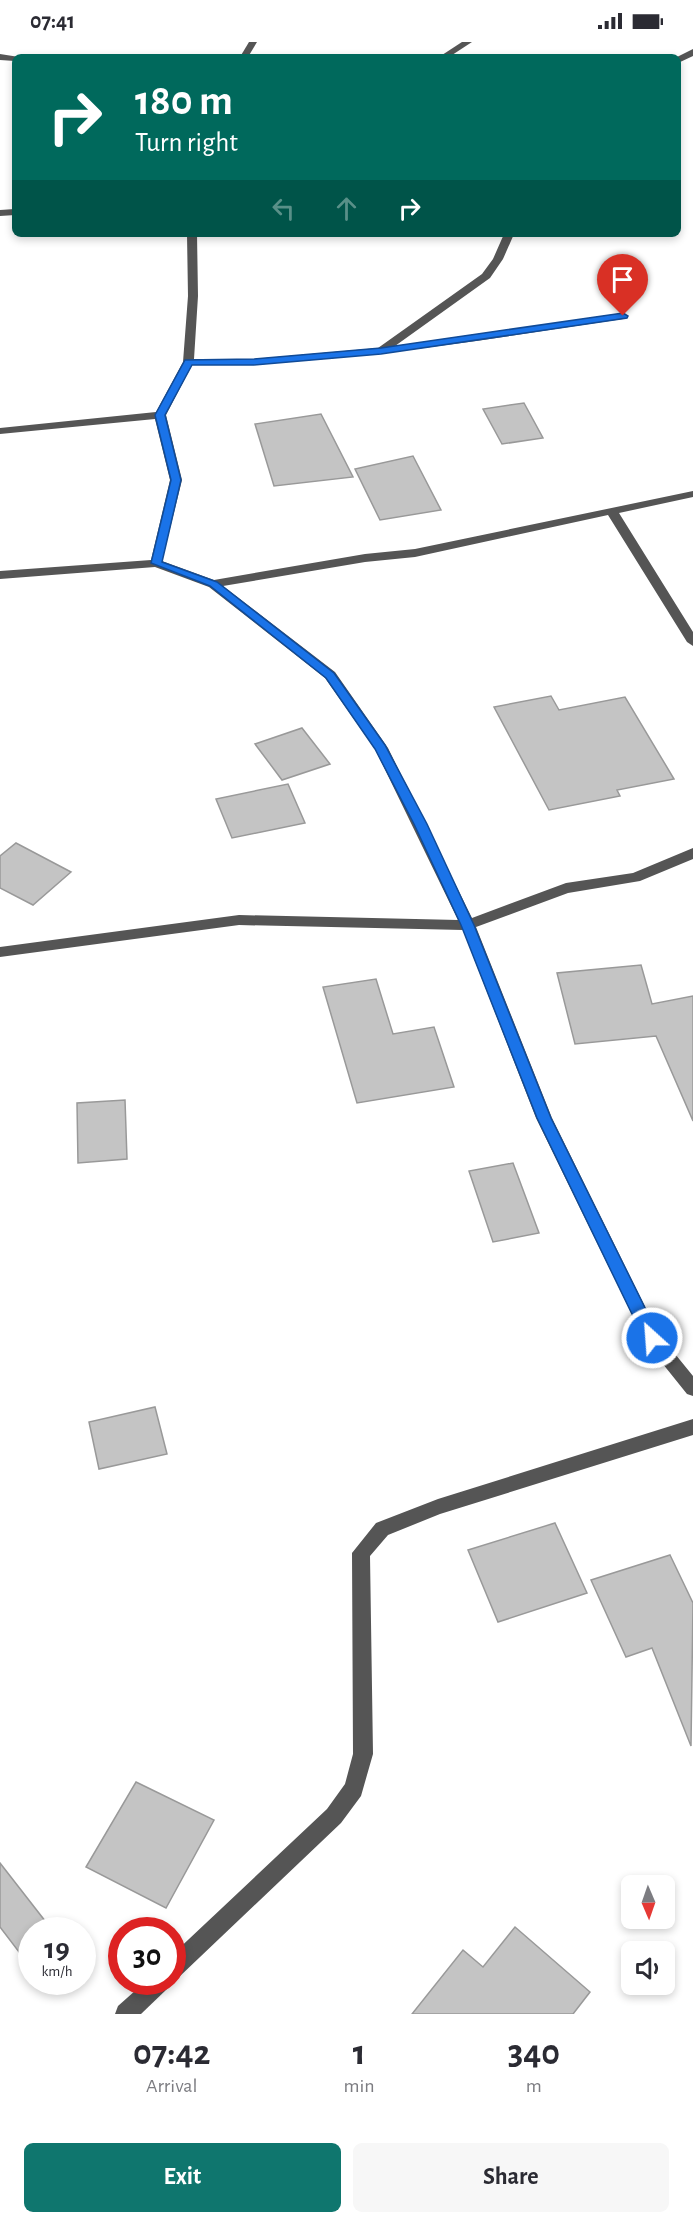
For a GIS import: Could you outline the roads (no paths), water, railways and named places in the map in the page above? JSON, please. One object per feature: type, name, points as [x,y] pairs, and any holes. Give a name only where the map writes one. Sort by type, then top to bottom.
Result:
[{"type":"street","points":[[447,54],[468,42]]},
{"type":"street","points":[[156,563],[176,480],[160,415],[188,363],[193,296],[192,237]]},
{"type":"street","points":[[381,351],[486,276],[498,259],[508,237]]},
{"type":"street","points":[[188,363],[254,362],[381,351],[623,316]]},
{"type":"street","points":[[0,431],[160,415]]},
{"type":"street","points":[[213,584],[364,558],[415,553],[693,494]]},
{"type":"street","points":[[612,512],[693,642]]},
{"type":"street","points":[[0,575],[156,563],[213,584],[330,675],[381,748],[420,824],[468,925],[544,1118],[652,1338],[693,1389]]},
{"type":"street","points":[[0,952],[239,920],[468,925],[566,888],[635,878],[693,853]]},
{"type":"street","points":[[186,1957],[334,1816],[354,1788],[363,1754],[361,1553],[382,1529],[438,1507],[693,1427]]},
{"type":"street","points":[[126,2014],[146,1995]]}]
